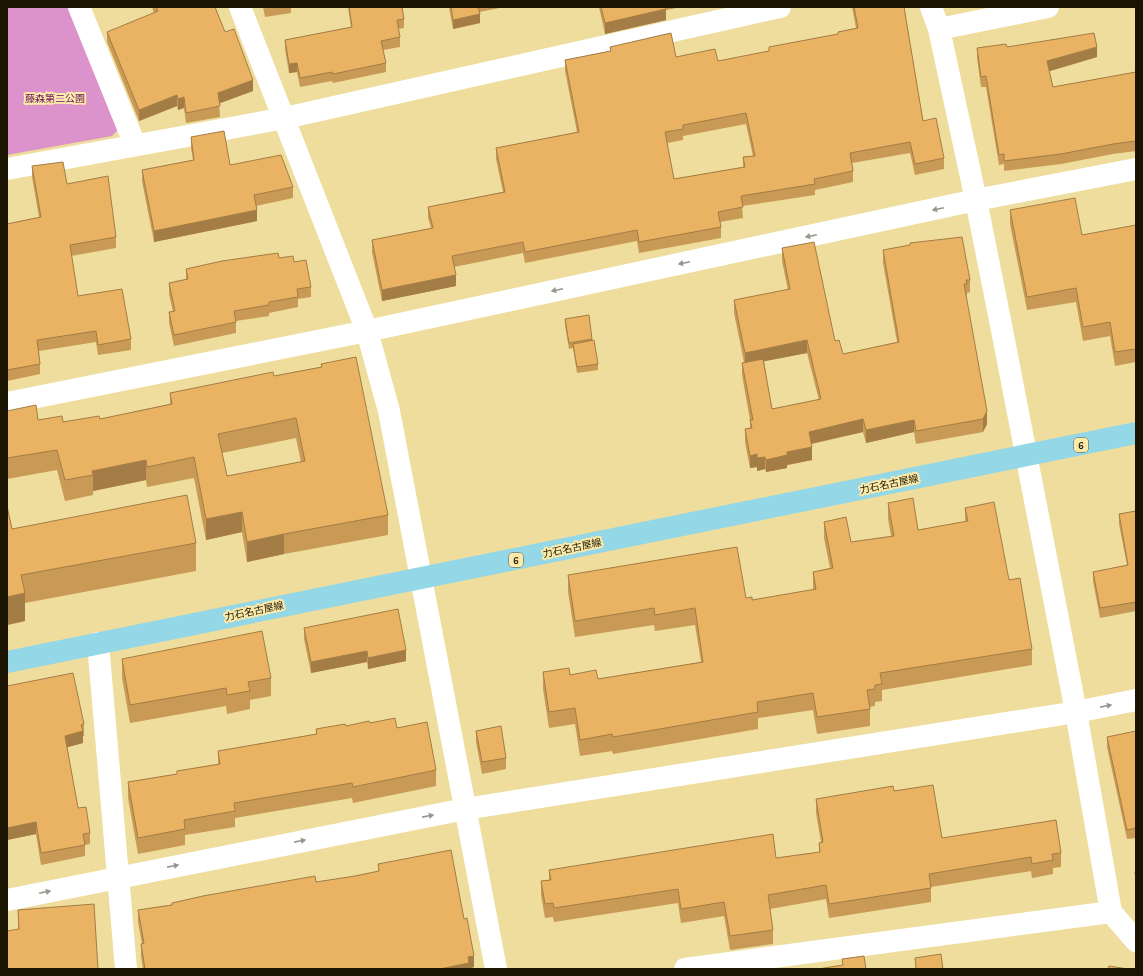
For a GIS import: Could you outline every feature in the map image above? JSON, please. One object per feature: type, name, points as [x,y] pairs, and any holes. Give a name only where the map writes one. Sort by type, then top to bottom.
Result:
[{"type":"main road","name":"力石名古屋線","points":[[7,662],[1136,433]]},
{"type":"street","points":[[79,7],[135,145]]},
{"type":"street","points":[[240,7],[285,118],[366,331],[389,411],[496,969]]},
{"type":"street","points":[[7,169],[285,118],[780,7]]},
{"type":"street","points":[[931,7],[939,30],[976,200],[1076,712],[1111,912],[1136,941]]},
{"type":"street","points":[[939,30],[1048,7]]},
{"type":"street","points":[[7,403],[366,331],[976,200],[1136,169]]},
{"type":"street","points":[[98,643],[126,969]]},
{"type":"street","points":[[7,900],[465,809],[1076,712],[1136,700]]},
{"type":"street","points":[[685,969],[1111,912]]},
{"type":"green space","name":"藤森第二公園","points":[[7,7],[68,7],[120,128],[112,136],[7,155]]},
{"type":"building","points":[[156,7],[215,7],[225,32],[234,29],[253,80],[218,93],[220,106],[186,113],[184,97],[178,99],[177,95],[139,110],[107,32],[158,11]]},
{"type":"building","points":[[349,7],[402,7],[404,19],[397,20],[400,37],[381,41],[386,63],[333,74],[332,72],[300,78],[297,63],[289,64],[285,40],[352,27]]},
{"type":"building","points":[[451,7],[478,7],[480,14],[453,20]]},
{"type":"building","points":[[601,7],[666,7],[666,9],[605,23]]},
{"type":"building","points":[[854,7],[904,7],[923,121],[936,118],[944,158],[915,164],[910,142],[850,153],[853,171],[814,179],[815,184],[741,196],[743,207],[718,212],[721,227],[639,242],[637,230],[525,252],[523,242],[452,256],[456,275],[382,290],[372,240],[433,228],[428,207],[505,192],[496,148],[579,132],[565,60],[611,51],[610,47],[671,33],[676,57],[715,49],[718,61],[769,51],[769,47],[838,34],[838,32],[858,28]],"holes":[[[746,113],[755,156],[743,157],[745,167],[674,179],[665,132],[683,129],[683,125]]]},
{"type":"building","points":[[1094,33],[1097,47],[1047,61],[1053,87],[1136,72],[1136,141],[1061,154],[1004,161],[1004,154],[999,155],[986,76],[981,77],[977,48],[1006,44],[1007,47]]},
{"type":"building","points":[[224,131],[230,165],[281,155],[293,187],[254,195],[257,210],[154,231],[142,170],[194,160],[191,137]]},
{"type":"building","points":[[63,162],[67,184],[108,176],[116,237],[70,245],[78,296],[122,289],[131,339],[98,345],[96,331],[37,340],[40,364],[7,370],[7,224],[41,217],[32,166]]},
{"type":"building","points":[[1075,198],[1082,235],[1136,225],[1136,349],[1115,352],[1110,322],[1083,327],[1076,288],[1027,297],[1010,210]]},
{"type":"building","points":[[962,237],[970,280],[966,280],[967,284],[964,284],[987,411],[983,419],[916,431],[914,420],[866,430],[863,419],[809,432],[812,447],[787,452],[787,455],[766,460],[765,457],[757,458],[757,454],[750,456],[745,429],[752,428],[750,420],[753,420],[742,363],[763,359],[772,409],[821,399],[807,340],[745,353],[734,300],[790,289],[782,248],[814,242],[835,341],[839,340],[843,354],[899,342],[883,250],[910,245],[910,243]]},
{"type":"building","points":[[278,253],[279,258],[293,256],[294,262],[306,260],[311,287],[297,289],[298,297],[269,302],[269,305],[234,311],[236,322],[174,335],[169,312],[175,311],[169,283],[188,279],[186,269],[222,261]]},
{"type":"building","points":[[589,315],[592,339],[569,343],[565,319]]},
{"type":"building","points":[[594,340],[598,364],[577,367],[573,344]]},
{"type":"building","points":[[356,357],[388,515],[247,542],[242,512],[206,519],[194,457],[147,467],[146,460],[92,471],[93,475],[65,480],[57,450],[7,458],[7,411],[36,405],[38,420],[62,416],[63,422],[99,416],[100,419],[172,404],[170,393],[273,372],[274,376],[322,367],[321,364]],"holes":[[[296,418],[305,461],[227,476],[218,434]]]},
{"type":"building","points":[[187,495],[196,543],[21,575],[25,593],[7,597],[7,506],[12,529]]},
{"type":"building","points":[[913,498],[918,530],[968,521],[965,508],[994,502],[1009,580],[1020,578],[1032,649],[880,673],[882,684],[875,685],[875,689],[867,690],[870,709],[817,717],[813,693],[757,702],[758,712],[613,737],[612,734],[580,740],[575,708],[549,712],[543,672],[569,668],[570,675],[596,670],[598,679],[703,662],[695,608],[655,615],[654,608],[575,621],[568,575],[737,547],[746,598],[752,597],[752,600],[816,589],[813,572],[833,568],[824,522],[846,517],[851,542],[894,536],[888,503]]},
{"type":"building","points":[[1136,511],[1136,602],[1100,608],[1093,572],[1128,565],[1119,514]]},
{"type":"building","points":[[398,609],[406,650],[368,658],[367,651],[311,662],[304,628]]},
{"type":"building","points":[[262,631],[271,678],[248,682],[250,691],[227,695],[226,688],[130,705],[122,659]]},
{"type":"building","points":[[73,673],[84,724],[81,725],[83,731],[65,736],[78,808],[86,807],[90,833],[83,834],[85,845],[41,853],[36,822],[7,828],[7,686]]},
{"type":"building","points":[[395,718],[397,728],[427,722],[436,770],[353,787],[352,783],[234,803],[235,811],[184,820],[185,829],[138,838],[128,782],[177,774],[177,771],[220,764],[218,751],[317,734],[316,729],[345,724],[346,726],[369,721],[370,723]]},
{"type":"building","points":[[501,726],[506,758],[482,762],[476,731]]},
{"type":"building","points":[[1136,731],[1136,828],[1127,830],[1107,737]]},
{"type":"building","points":[[933,785],[942,838],[1056,820],[1061,853],[1052,854],[1053,860],[1032,864],[1031,857],[929,874],[931,888],[829,904],[826,885],[768,895],[773,930],[730,936],[724,902],[681,909],[678,889],[554,908],[553,903],[545,904],[541,881],[551,880],[549,870],[773,834],[776,858],[820,852],[819,843],[823,842],[816,799],[893,786],[894,791]]},
{"type":"building","points":[[451,850],[464,919],[467,918],[474,956],[468,957],[469,963],[440,969],[145,969],[141,944],[144,943],[138,910],[172,905],[172,903],[203,896],[315,876],[316,882],[355,876],[379,871],[378,864]]},
{"type":"building","points":[[94,904],[98,969],[7,969],[7,931],[19,929],[18,910]]},
{"type":"building","points":[[941,954],[943,969],[912,969],[916,968],[915,958]]},
{"type":"building","points":[[864,956],[866,969],[818,969],[843,965],[842,959]]},
{"type":"building","points":[[1109,966],[1128,969],[1108,969]]}]
